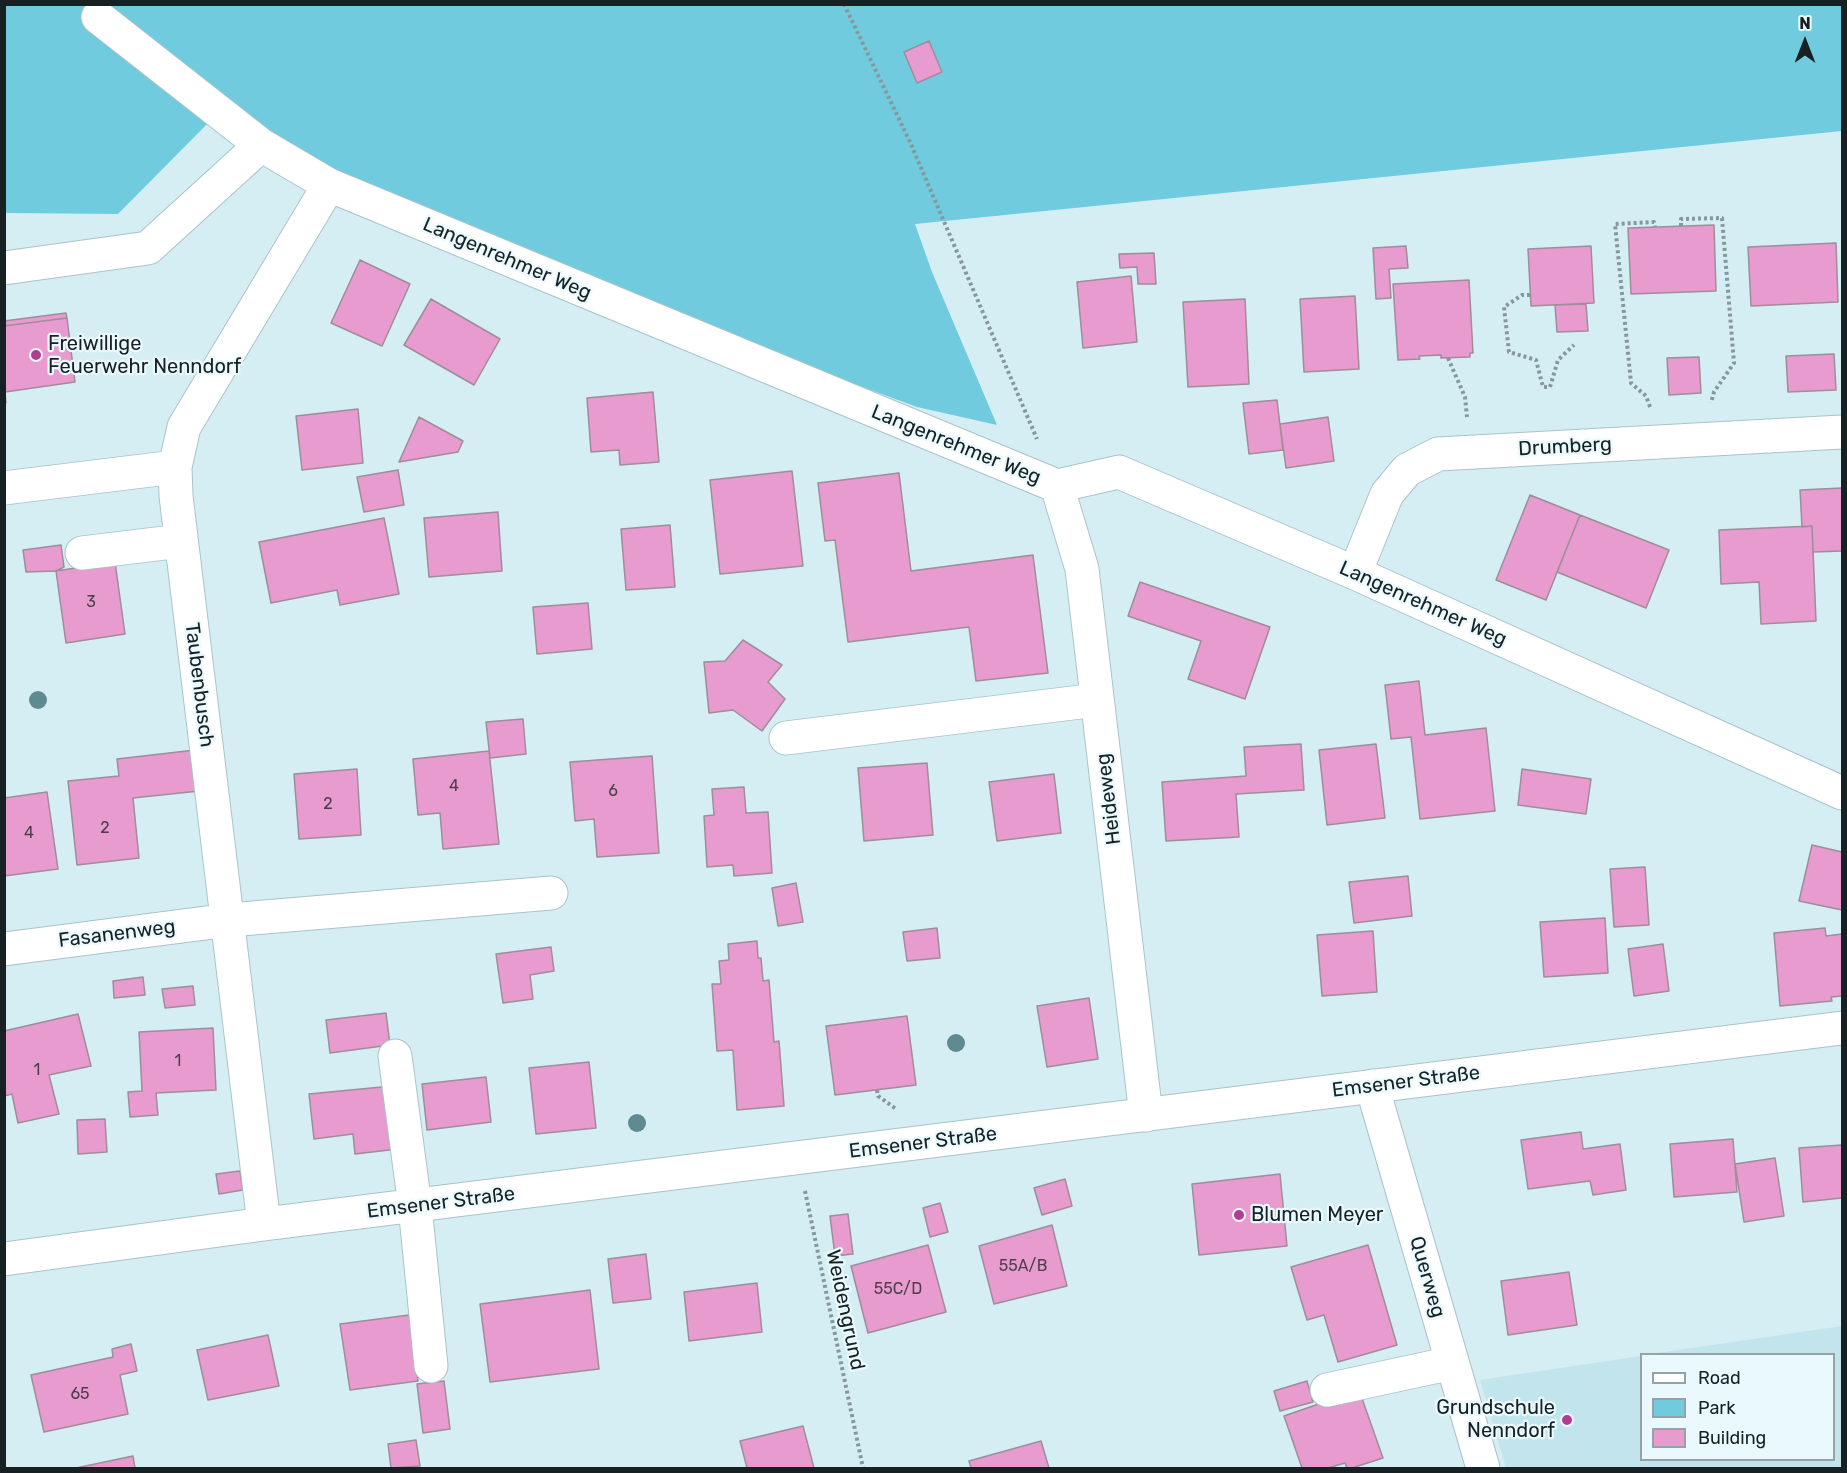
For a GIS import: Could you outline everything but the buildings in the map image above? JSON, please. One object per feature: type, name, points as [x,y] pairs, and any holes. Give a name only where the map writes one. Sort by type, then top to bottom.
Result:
[{"type":"street","name":"Langenrehmer Weg","points":[[98,17],[261,145],[329,185],[1057,486],[1119,472],[1355,573],[1842,793]]},
{"type":"street","points":[[4,268],[148,248],[261,145]]},
{"type":"street","name":"Taubenbusch","points":[[264,1224],[229,920],[181,541],[175,467],[184,427],[329,185]]},
{"type":"street","name":"Drumberg","points":[[1355,573],[1387,494],[1407,470],[1438,454],[1842,432]]},
{"type":"street","points":[[4,488],[175,467]]},
{"type":"street","name":"Heideweg","points":[[1057,486],[1082,569],[1146,1115]]},
{"type":"street","points":[[82,553],[181,541]]},
{"type":"street","points":[[786,738],[1097,700]]},
{"type":"street","name":"Fasanenweg","points":[[4,949],[229,920],[550,893]]},
{"type":"street","name":"Emsener Straße","points":[[4,1259],[264,1224],[1842,1028]]},
{"type":"street","points":[[395,1056],[416,1206],[430,1366]]},
{"type":"street","name":"Querweg","points":[[1372,1086],[1483,1468]]},
{"type":"street","points":[[1327,1390],[1452,1363]]},
{"type":"path","points":[[844,4],[910,142],[1057,486]]},
{"type":"path","points":[[1681,226],[1681,219],[1722,218],[1734,363],[1714,392],[1703,440]]},
{"type":"path","points":[[1655,227],[1654,222],[1615,224],[1631,383],[1646,396],[1664,441]]},
{"type":"path","points":[[1530,295],[1522,295],[1504,307],[1509,352],[1536,360],[1543,387],[1550,387],[1558,360],[1574,345]]},
{"type":"path","points":[[1448,358],[1465,397],[1467,452]]},
{"type":"path","name":"Weidengrund","points":[[798,1158],[863,1468]]},
{"type":"shaded area","name":"Grundschule Nenndorf","points":[[1842,1326],[1842,1468],[1506,1468],[1480,1380],[1640,1356],[1640,1461],[1835,1461],[1835,1353],[1658,1353]]},
{"type":"green space","points":[[5,5],[1842,5],[1842,131],[915,224],[932,272],[997,425],[917,407],[724,336],[211,120],[118,214],[5,213]]},
{"type":"place","name":"Freiwillige Feuerwehr Nenndorf","points":[[36,355]]},
{"type":"place","name":"Blumen Meyer","points":[[1239,1215]]},
{"type":"place","name":"Grundschule Nenndorf","points":[[1567,1420]]}]
